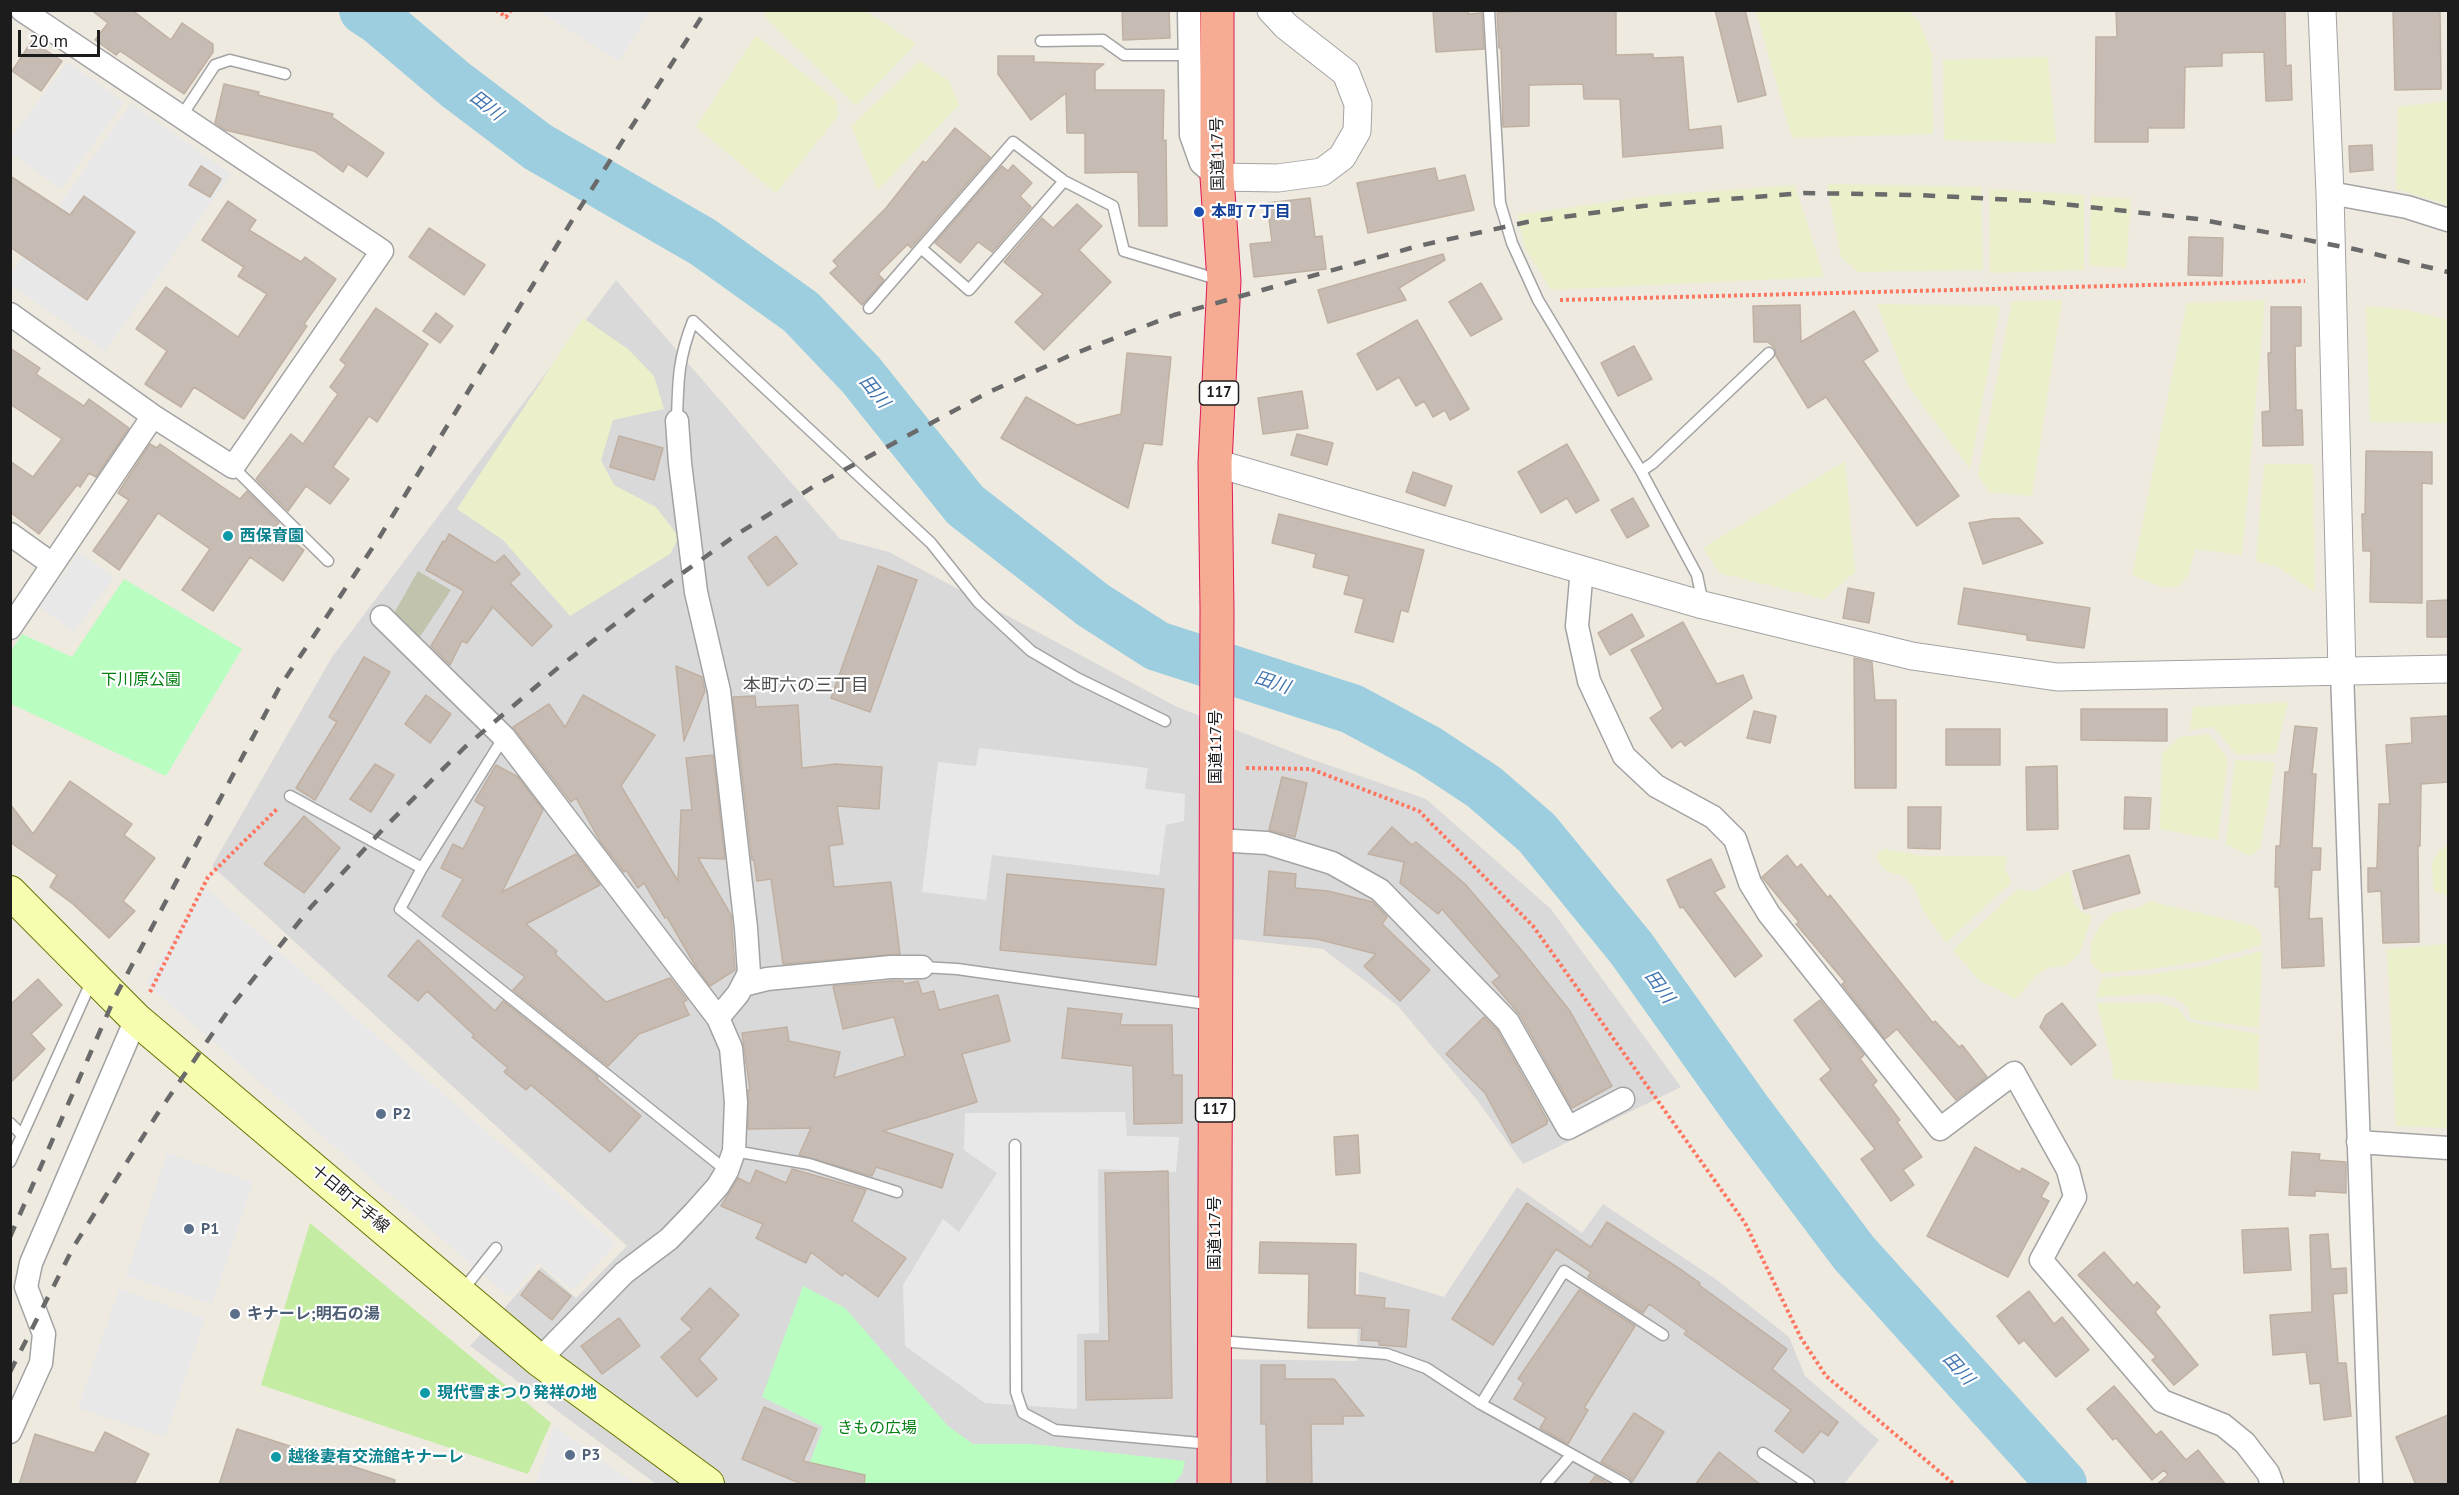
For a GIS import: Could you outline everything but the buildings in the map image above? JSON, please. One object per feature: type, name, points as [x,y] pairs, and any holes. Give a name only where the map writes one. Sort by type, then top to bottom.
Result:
[{"type":"highway","name":"国道117号","points":[[1214,1485],[1217,609],[1215,463],[1224,281],[1217,177],[1217,10]]},
{"type":"main road","name":"十日町千手線","points":[[10,892],[136,1019],[539,1360],[708,1485]]},
{"type":"street","points":[[10,314],[153,416],[233,467],[382,251],[22,10]]},
{"type":"street","points":[[1189,10],[1191,135],[1201,163],[1217,177],[1278,178],[1322,172],[1342,157],[1357,132],[1358,104],[1346,73],[1286,26],[1271,10]]},
{"type":"street","points":[[2322,10],[2330,193],[2342,672],[2371,1485]]},
{"type":"street","points":[[2330,193],[2407,207],[2448,220]]},
{"type":"street","points":[[10,628],[153,416]]},
{"type":"street","points":[[677,421],[696,592],[719,691],[747,928],[749,973],[743,986],[718,1018]]},
{"type":"street","points":[[1215,463],[1703,605],[1912,656],[2057,677],[2448,669]]},
{"type":"street","points":[[10,534],[52,564]]},
{"type":"street","points":[[1582,568],[1577,626],[1589,681],[1624,756],[1656,786],[1713,817],[1735,839],[1750,883],[1769,914],[1940,1129],[2014,1073],[2068,1170],[2075,1197],[2041,1260],[2162,1401],[2223,1425],[2245,1443],[2268,1473],[2272,1485]]},
{"type":"street","points":[[382,617],[504,738],[718,1018],[731,1048],[736,1101],[730,1161],[718,1186],[669,1239],[624,1273],[539,1360]]},
{"type":"street","points":[[1216,840],[1268,843],[1332,863],[1380,890],[1508,1022],[1568,1128],[1623,1099]]},
{"type":"street","points":[[743,986],[767,979],[891,967],[922,967]]},
{"type":"street","points":[[10,1432],[40,1363],[44,1334],[26,1287],[31,1263],[136,1019]]},
{"type":"street","points":[[2358,1142],[2448,1148]]},
{"type":"lane","points":[[1489,10],[1500,203],[1512,243],[1538,300],[1641,471],[1697,575],[1703,605]]},
{"type":"lane","points":[[1041,41],[1103,40],[1124,55],[1190,55]]},
{"type":"lane","points":[[181,117],[215,65],[230,60],[285,74]]},
{"type":"lane","points":[[869,308],[1013,142],[1064,181],[1113,207],[1124,251],[1224,281]]},
{"type":"lane","points":[[921,248],[969,290],[1064,181]]},
{"type":"lane","points":[[677,421],[678,373],[682,347],[693,321],[931,543],[978,602],[1031,651],[1077,678],[1166,721]]},
{"type":"lane","points":[[1641,471],[1653,463],[1769,353]]},
{"type":"lane","points":[[233,467],[328,561]]},
{"type":"lane","points":[[504,738],[422,868],[400,909],[730,1161],[809,1164],[897,1192]]},
{"type":"lane","points":[[290,796],[422,868]]},
{"type":"lane","points":[[922,967],[969,971],[1216,1005]]},
{"type":"lane","points":[[10,1162],[93,977]]},
{"type":"lane","points":[[10,1123],[21,1134]]},
{"type":"lane","points":[[1015,1145],[1016,1392],[1023,1413],[1055,1430],[1214,1445]]},
{"type":"lane","points":[[460,1293],[496,1248]]},
{"type":"lane","points":[[1481,1404],[1564,1271],[1663,1335]]},
{"type":"lane","points":[[1215,1341],[1387,1354],[1426,1368],[1481,1404],[1625,1485]]},
{"type":"lane","points":[[1763,1453],[1809,1485]]},
{"type":"lane","points":[[1546,1485],[1572,1455]]},
{"type":"path","points":[[496,10],[506,17],[511,10]]},
{"type":"path","points":[[1538,300],[2332,281]]},
{"type":"path","points":[[136,1019],[208,877],[290,796]]},
{"type":"shaded area","points":[[538,11],[651,11],[619,61]]},
{"type":"shaded area","points":[[766,11],[866,11],[916,44],[856,106],[764,16]]},
{"type":"shaded area","points":[[1756,11],[1909,11],[1919,21],[1932,54],[1933,134],[1792,138]]},
{"type":"shaded area","points":[[756,35],[836,100],[839,115],[776,193],[696,127]]},
{"type":"shaded area","points":[[2048,57],[2056,143],[1944,140],[1943,60]]},
{"type":"shaded area","points":[[920,61],[950,82],[959,105],[878,190],[851,126]]},
{"type":"shaded area","points":[[67,62],[124,102],[61,189],[11,153],[10,139]]},
{"type":"shaded area","points":[[2448,101],[2448,205],[2396,189],[2398,107]]},
{"type":"shaded area","points":[[131,103],[231,174],[105,351],[11,285],[11,274]],"holes":[[[84,196],[135,232],[87,300],[36,264]]]},
{"type":"shaded area","points":[[1827,184],[1981,187],[1983,270],[1858,272],[1841,257]]},
{"type":"shaded area","points":[[1795,185],[1824,277],[1551,290],[1525,248],[1517,215],[1648,196]]},
{"type":"shaded area","points":[[1989,189],[2084,195],[2084,270],[1990,273]]},
{"type":"shaded area","points":[[2091,196],[2131,199],[2126,268],[2089,266]]},
{"type":"shaded area","points":[[616,280],[840,539],[889,552],[1177,707],[1305,757],[1426,799],[1551,909],[1681,1087],[1523,1164],[1477,1100],[1398,1006],[1323,949],[1216,937],[1214,1359],[1357,1361],[1359,1271],[1444,1297],[1517,1187],[1582,1233],[1603,1204],[1717,1280],[1789,1337],[1805,1376],[1879,1440],[1844,1484],[656,1484],[470,1346],[541,1267],[576,1298],[627,1246],[212,866],[332,657]]},
{"type":"shaded area","points":[[2062,300],[2032,496],[1989,492],[1978,475],[2012,301]]},
{"type":"shaded area","points":[[2265,300],[2242,555],[2195,549],[2188,576],[2178,587],[2161,587],[2132,575],[2187,303]]},
{"type":"shaded area","points":[[1877,304],[2000,306],[1970,469],[1908,386]]},
{"type":"shaded area","points":[[2366,306],[2407,310],[2448,320],[2448,423],[2370,422]]},
{"type":"shaded area","points":[[583,318],[628,349],[654,376],[664,409],[613,420],[601,460],[614,485],[656,507],[679,537],[670,554],[570,616],[503,540],[457,509]]},
{"type":"shaded area","points":[[1845,461],[1855,572],[1824,599],[1720,573],[1703,548]]},
{"type":"shaded area","points":[[2264,464],[2313,464],[2315,592],[2278,567],[2256,561]]},
{"type":"shaded area","points":[[79,552],[114,577],[74,632],[40,607]]},
{"type":"shaded area","points":[[418,571],[451,590],[417,641],[393,615]]},
{"type":"shaded area","points":[[2288,702],[2276,753],[2237,755],[2213,727],[2190,730],[2193,707]]},
{"type":"shaded area","points":[[2209,734],[2228,759],[2218,840],[2160,829],[2162,753],[2180,737]]},
{"type":"shaded area","points":[[979,748],[1148,768],[1145,789],[1185,794],[1184,821],[1166,825],[1159,875],[992,855],[986,900],[922,892],[938,762],[976,766]]},
{"type":"shaded area","points":[[2235,760],[2275,762],[2260,848],[2250,856],[2226,844]]},
{"type":"shaded area","points":[[2448,845],[2448,895],[2434,892],[2432,864],[2440,850]]},
{"type":"shaded area","points":[[1884,849],[1924,856],[2007,856],[2005,870],[2012,882],[1946,943],[1923,910],[1914,887],[1903,876],[1888,872],[1878,862],[1877,854]]},
{"type":"shaded area","points":[[2069,871],[2074,904],[2081,911],[2092,916],[2080,953],[2067,965],[2048,968],[2036,976],[2016,999],[1979,980],[1953,950],[2018,889],[2034,892]]},
{"type":"shaded area","name":"P2","points":[[204,886],[616,1244],[573,1290],[539,1263],[509,1297],[146,984]]},
{"type":"shaded area","points":[[2149,901],[2254,926],[2260,932],[2262,945],[2204,961],[2151,969],[2101,973],[2090,962],[2092,940],[2100,925],[2113,913],[2141,907]]},
{"type":"shaded area","points":[[2448,944],[2448,1128],[2396,1126],[2387,949]]},
{"type":"shaded area","points":[[2262,951],[2259,1028],[2191,1019],[2188,1008],[2176,998],[2155,994],[2096,997],[2102,978],[2153,974],[2205,966]]},
{"type":"shaded area","points":[[2097,1003],[2161,1003],[2178,1008],[2189,1022],[2259,1034],[2258,1090],[2113,1079],[2113,1067]]},
{"type":"shaded area","points":[[1125,1112],[1127,1136],[1179,1137],[1176,1172],[1098,1169],[1099,1333],[1077,1334],[1077,1409],[985,1403],[905,1346],[903,1285],[943,1219],[959,1232],[997,1173],[964,1150],[965,1113]]},
{"type":"shaded area","name":"P1","points":[[167,1153],[253,1182],[212,1304],[126,1276]]},
{"type":"shaded area","points":[[119,1289],[205,1318],[165,1437],[78,1408]]},
{"type":"shaded area","name":"P3","points":[[554,1426],[636,1484],[536,1484]]},
{"type":"green space","name":"下川原公園","points":[[124,579],[242,649],[166,776],[11,704],[11,651],[22,634],[72,657]]},
{"type":"green space","points":[[310,1223],[551,1423],[528,1474],[261,1385]]},
{"type":"green space","name":"きもの広場","points":[[803,1286],[845,1308],[948,1426],[973,1444],[1032,1444],[1185,1461],[1182,1474],[1173,1484],[802,1484],[823,1427],[762,1397]]},
{"type":"waterway","name":"田川","points":[[364,10],[378,19],[456,85],[538,147],[703,242],[801,312],[861,375],[965,505],[1093,605],[1157,646],[1352,709],[1428,750],[1484,787],[1537,833],[1631,948],[1747,1111],[1854,1253],[2062,1484]]},
{"type":"railway","points":[[10,1237],[114,999],[279,688],[379,538],[576,214],[706,10]]},
{"type":"railway","points":[[10,1372],[74,1246],[156,1116],[230,1008],[311,907],[385,827],[465,747],[559,667],[663,587],[736,535],[816,485],[987,393],[1071,355],[1174,315],[1418,246],[1527,222],[1643,206],[1804,193],[1918,195],[2035,201],[2198,219],[2354,249],[2448,272]]},
{"type":"place","name":"本町７丁目","points":[[1199,212]]},
{"type":"place","name":"西保育園","points":[[228,536]]},
{"type":"place","name":"P2","points":[[381,1114]]},
{"type":"place","name":"P1","points":[[189,1229]]},
{"type":"place","name":"キナーレ;明石の湯","points":[[235,1314]]},
{"type":"place","name":"現代雪まつり発祥の地","points":[[425,1393]]},
{"type":"place","name":"P3","points":[[570,1455]]},
{"type":"place","name":"越後妻有交流館キナーレ","points":[[276,1457]]},
{"type":"district","name":"本町六の三丁目","points":[[806,686]]}]
